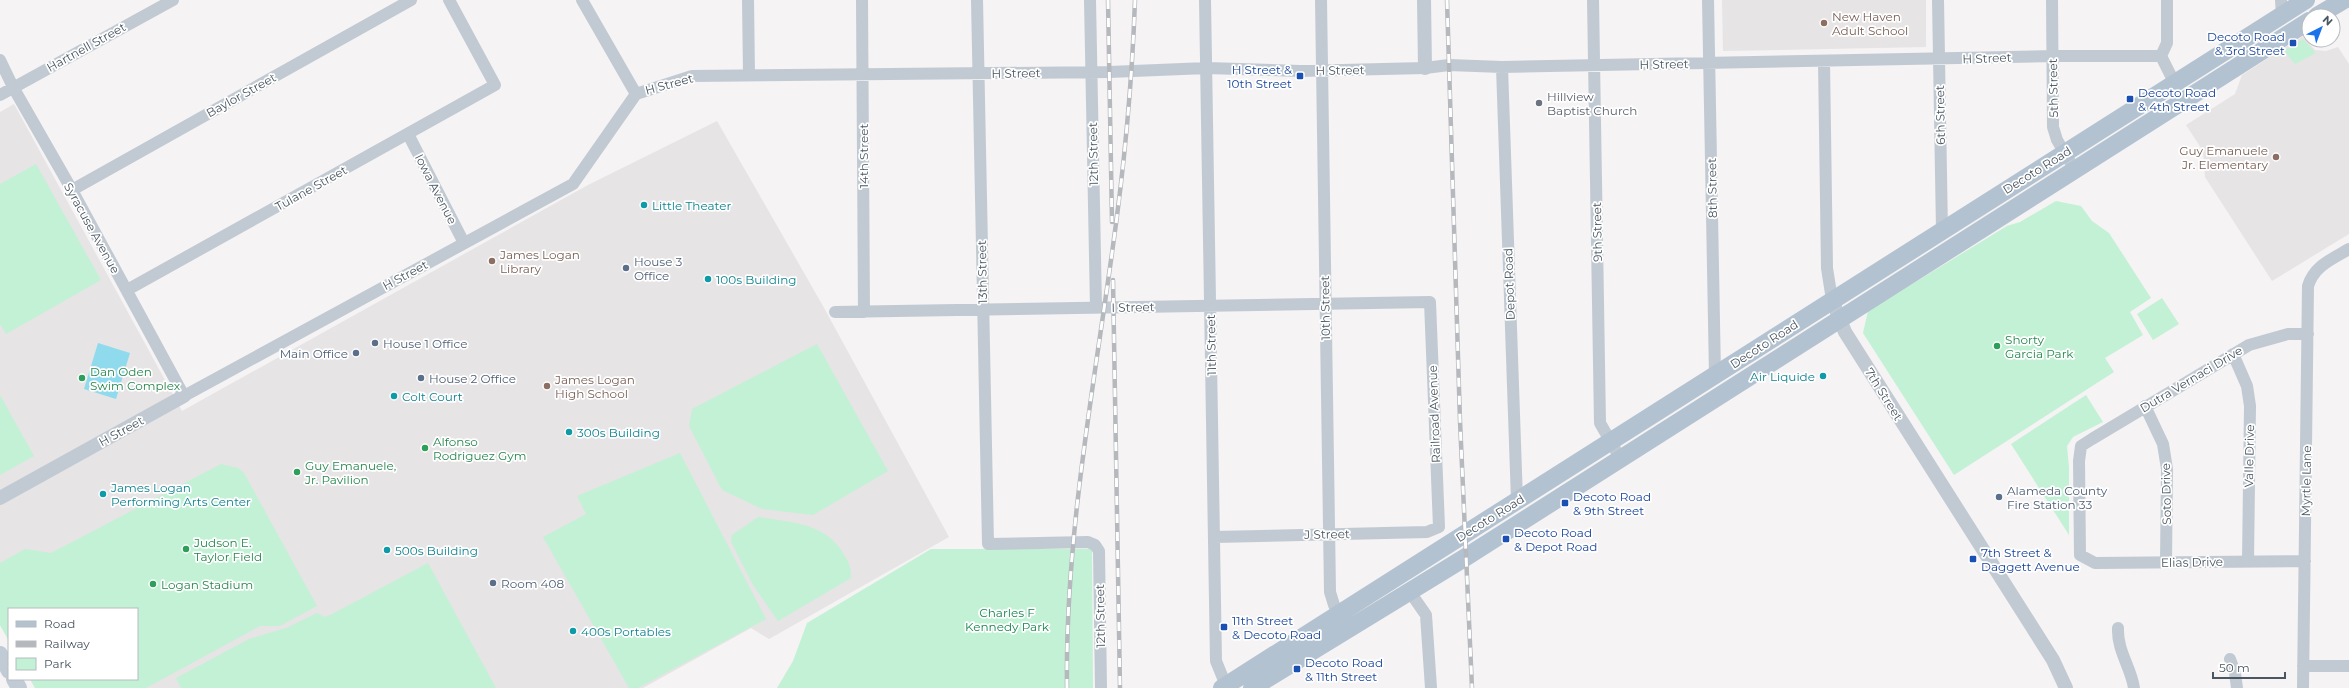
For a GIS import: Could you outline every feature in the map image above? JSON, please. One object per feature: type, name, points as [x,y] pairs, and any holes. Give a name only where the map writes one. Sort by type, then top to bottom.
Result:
[{"type":"main road","name":"Decoto Road","points":[[1225,687],[1832,300],[2175,84],[2282,8],[2306,0]]},
{"type":"main road","points":[[2330,8],[2344,0]]},
{"type":"main road","name":"Decoto Road","points":[[1252,688],[1410,592],[2301,26]]},
{"type":"main road","points":[[0,654],[8,669]]},
{"type":"street","name":"Hartnell Street","points":[[0,94],[173,0]]},
{"type":"street","name":"Baylor Street","points":[[72,190],[411,0]]},
{"type":"street","name":"Tulane Street","points":[[127,290],[495,85],[449,0]]},
{"type":"street","points":[[582,0],[636,94]]},
{"type":"street","points":[[748,0],[749,75]]},
{"type":"street","name":"14th Street","points":[[862,0],[864,312]]},
{"type":"street","name":"13th Street","points":[[977,0],[982,311],[988,544],[1088,542],[1095,544]]},
{"type":"street","name":"12th Street","points":[[1090,0],[1096,308]]},
{"type":"street","name":"11th Street","points":[[1205,0],[1216,661],[1225,687]]},
{"type":"street","name":"10th Street","points":[[1321,0],[1328,534],[1331,597],[1339,614]]},
{"type":"street","points":[[1424,0],[1425,68]]},
{"type":"street","name":"9th Street","points":[[1593,0],[1600,423],[1609,442],[1620,458]]},
{"type":"street","name":"8th Street","points":[[1708,0],[1715,375]]},
{"type":"street","name":"6th Street","points":[[1938,0],[1942,231]]},
{"type":"street","name":"5th Street","points":[[2052,0],[2053,127],[2057,140],[2075,170]]},
{"type":"street","points":[[2167,0],[2167,43],[2162,56],[2175,84]]},
{"type":"street","name":"H Street","points":[[0,498],[572,184],[636,94],[692,76],[978,74],[1206,68],[1322,70],[1425,68],[1449,65],[1502,67],[1824,62],[2053,56],[2162,56]]},
{"type":"street","name":"Syracuse Avenue","points":[[0,60],[13,87],[72,190],[184,396]]},
{"type":"street","name":"7th Street","points":[[1824,62],[1827,268],[1832,300],[1839,320],[2053,660],[2066,688]]},
{"type":"street","name":"Depot Road","points":[[1502,67],[1517,501]]},
{"type":"street","name":"Iowa Avenue","points":[[408,134],[464,244]]},
{"type":"street","name":"Myrtle Lane","points":[[2303,688],[2306,561],[2308,286],[2311,275],[2318,268],[2349,248]]},
{"type":"street","name":"I Street","points":[[835,312],[982,311],[1430,302]]},
{"type":"street","name":"Railroad Avenue","points":[[1430,302],[1439,527]]},
{"type":"street","name":"Dutra Vernaci Drive","points":[[2080,555],[2079,461],[2081,446],[2144,406],[2233,354],[2267,338],[2288,334],[2308,334]]},
{"type":"street","name":"Valle Drive","points":[[2233,354],[2247,386],[2250,406],[2248,561]]},
{"type":"street","name":"Soto Drive","points":[[2144,406],[2163,444],[2167,469],[2166,562]]},
{"type":"street","name":"J Street","points":[[1214,537],[1427,532],[1439,527]]},
{"type":"street","name":"12th Street","points":[[1095,544],[1100,551],[1101,688]]},
{"type":"street","name":"Elias Drive","points":[[2080,555],[2095,563],[2306,561]]},
{"type":"street","points":[[1410,592],[1426,616],[1431,688]]},
{"type":"street","points":[[2118,628],[2118,640],[2121,652],[2134,688]]},
{"type":"street","points":[[2230,659],[2235,673],[2237,688]]},
{"type":"street","points":[[2303,666],[2349,666]]},
{"type":"shaded area","name":"New Haven Adult School","points":[[1722,0],[1926,0],[1926,47],[1723,51]]},
{"type":"shaded area","name":"Guy Emanuele Jr. Elementary","points":[[2301,37],[2301,48],[2313,48],[2315,50],[2326,51],[2339,48],[2349,64],[2349,234],[2272,281],[2205,177],[2203,151],[2186,125],[2235,94],[2242,75]]},
{"type":"shaded area","name":"James Logan High School","points":[[14,104],[182,411],[588,185],[717,121],[823,306],[949,537],[769,639],[751,628],[643,688],[35,688],[31,680],[138,680],[138,608],[8,608],[8,639],[0,625],[0,112]]},
{"type":"green space","points":[[2301,40],[2301,48],[2311,48],[2315,52],[2314,54],[2295,64],[2284,51]]},
{"type":"green space","points":[[36,164],[101,280],[6,334],[0,324],[0,184]]},
{"type":"green space","name":"Shorty Garcia Park","points":[[2056,201],[2081,206],[2092,221],[2109,233],[2151,298],[2130,312],[2143,335],[2105,358],[2114,372],[1954,475],[1863,333],[1868,311],[2007,226],[2020,222]]},
{"type":"green space","points":[[2162,298],[2179,324],[2153,340],[2137,314]]},
{"type":"green space","points":[[817,344],[888,471],[813,515],[762,509],[722,490],[689,426],[692,409]]},
{"type":"green space","points":[[0,395],[34,456],[0,475]]},
{"type":"green space","points":[[2086,395],[2103,422],[2073,437],[2067,446],[2069,467],[2069,535],[2011,444]]},
{"type":"green space","points":[[680,453],[766,619],[638,688],[629,688],[543,537],[586,514],[577,496]]},
{"type":"green space","name":"Logan Stadium","points":[[221,464],[238,468],[244,473],[317,606],[280,626],[260,626],[146,688],[35,688],[31,680],[138,680],[138,608],[8,608],[8,639],[0,625],[0,563],[25,549],[51,553]]},
{"type":"green space","points":[[758,517],[794,523],[826,535],[835,543],[847,559],[851,578],[778,621],[753,585],[731,542],[732,535]]},
{"type":"green space","name":"Charles F Kennedy Park","points":[[931,549],[1092,549],[1093,688],[777,688],[793,661],[807,623]]},
{"type":"green space","points":[[428,563],[496,688],[181,688],[176,678],[249,639],[286,628],[317,613],[325,617],[334,613]]},
{"type":"water","points":[[98,343],[130,353],[116,399],[84,389]]},
{"type":"railway","points":[[1108,0],[1112,222]]},
{"type":"railway","points":[[1067,688],[1070,578],[1075,524],[1088,416],[1120,190],[1130,95],[1135,0]]},
{"type":"railway","points":[[1447,0],[1460,421],[1472,688]]},
{"type":"railway","points":[[1113,280],[1120,688]]},
{"type":"place","name":"New Haven Adult School","points":[[1824,23]]},
{"type":"place","name":"Decoto Road & 3rd Street","points":[[2293,43]]},
{"type":"place","name":"H Street & 10th Street","points":[[1300,76]]},
{"type":"place","name":"Decoto Road & 4th Street","points":[[2130,99]]},
{"type":"place","name":"Hillview Baptist Church","points":[[1539,103]]},
{"type":"place","name":"Guy Emanuele Jr. Elementary","points":[[2276,157]]},
{"type":"place","name":"Little Theater","points":[[644,205]]},
{"type":"place","name":"James Logan Library","points":[[492,261]]},
{"type":"place","name":"House 3 Office","points":[[626,268]]},
{"type":"place","name":"100s Building","points":[[708,279]]},
{"type":"place","name":"House 1 Office","points":[[375,343]]},
{"type":"place","name":"Shorty Garcia Park","points":[[1997,346]]},
{"type":"place","name":"Main Office","points":[[356,353]]},
{"type":"place","name":"Air Liquide","points":[[1823,376]]},
{"type":"place","name":"Dan Oden Swim Complex","points":[[82,378]]},
{"type":"place","name":"House 2 Office","points":[[421,378]]},
{"type":"place","name":"James Logan High School","points":[[547,386]]},
{"type":"place","name":"Colt Court","points":[[394,396]]},
{"type":"place","name":"300s Building","points":[[569,432]]},
{"type":"place","name":"Alfonso Rodriguez Gym","points":[[425,448]]},
{"type":"place","name":"Guy Emanuele, Jr. Pavilion","points":[[297,472]]},
{"type":"place","name":"James Logan Performing Arts Center","points":[[103,494]]},
{"type":"place","name":"Alameda County Fire Station 33","points":[[1999,497]]},
{"type":"place","name":"Decoto Road & 9th Street","points":[[1565,503]]},
{"type":"place","name":"Decoto Road & Depot Road","points":[[1506,539]]},
{"type":"place","name":"Judson E. Taylor Field","points":[[186,549]]},
{"type":"place","name":"500s Building","points":[[387,550]]},
{"type":"place","name":"7th Street & Daggett Avenue","points":[[1973,559]]},
{"type":"place","name":"Room 408","points":[[493,583]]},
{"type":"place","name":"Logan Stadium","points":[[153,584]]},
{"type":"place","name":"11th Street & Decoto Road","points":[[1224,627]]},
{"type":"place","name":"400s Portables","points":[[573,631]]},
{"type":"place","name":"Decoto Road & 11th Street","points":[[1297,669]]}]
